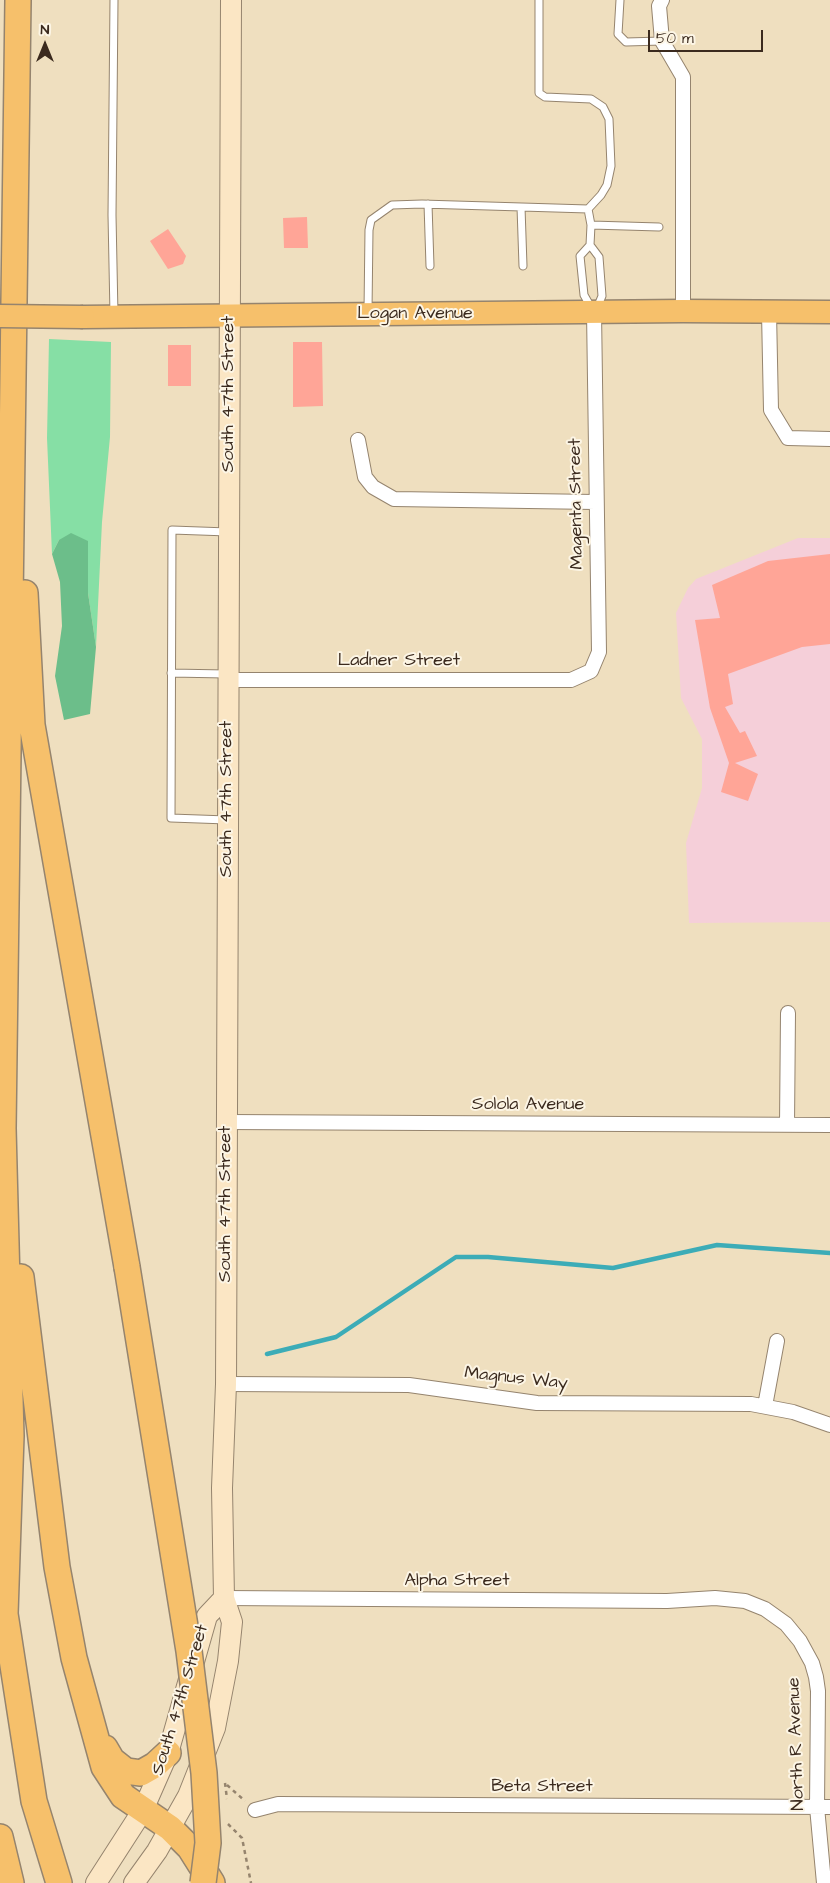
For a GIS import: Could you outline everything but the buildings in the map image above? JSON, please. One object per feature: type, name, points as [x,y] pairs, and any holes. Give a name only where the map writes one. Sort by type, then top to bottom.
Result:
[{"type":"highway","points":[[18,0],[3,1128],[12,1436],[5,1614],[34,1801],[56,1876]]},
{"type":"highway","points":[[13,348],[32,725],[127,1267],[189,1651],[204,1773],[208,1843],[203,1883]]},
{"type":"highway","points":[[3,1128],[57,1567],[74,1658],[92,1726],[104,1767],[124,1796],[170,1828],[190,1848],[212,1883]]},
{"type":"highway","points":[[92,1726],[112,1760],[126,1771],[141,1773],[155,1765],[168,1753]]},
{"type":"highway","points":[[0,1837],[11,1883]]},
{"type":"main road","name":"South 47th Street","points":[[134,1883],[170,1828],[188,1796],[215,1728],[228,1661],[232,1622],[224,1598],[222,1488],[226,1384],[227,677],[231,0]]},
{"type":"main road","name":"Logan Avenue","points":[[0,316],[114,317],[682,311],[830,312]]},
{"type":"main road","name":"South 47th Street","points":[[96,1883],[143,1810],[168,1753],[206,1616],[224,1598]]},
{"type":"street","points":[[662,0],[659,6],[662,41],[682,77],[682,311]]},
{"type":"street","name":"Magenta Street","points":[[571,680],[591,671],[599,652],[595,502],[594,312]]},
{"type":"street","points":[[769,312],[768,362],[771,410],[788,438],[830,439]]},
{"type":"street","points":[[358,440],[365,477],[374,487],[394,499],[595,502]]},
{"type":"street","name":"Ladner Street","points":[[227,677],[571,680]]},
{"type":"street","points":[[787,1125],[788,1013]]},
{"type":"street","name":"Solola Avenue","points":[[226,1122],[830,1125]]},
{"type":"street","points":[[765,1406],[777,1341]]},
{"type":"street","name":"Magnus Way","points":[[226,1384],[409,1385],[537,1403],[765,1406],[794,1412],[830,1424]]},
{"type":"street","name":"Alpha Street","points":[[224,1598],[658,1600],[690,1598]]},
{"type":"street","name":"North R Avenue","points":[[690,1598],[736,1600],[754,1604],[786,1624],[806,1650],[816,1677],[818,1691],[824,1807],[824,1883]]},
{"type":"street","name":"Beta Street","points":[[256,1810],[278,1804],[824,1807]]},
{"type":"lane","points":[[114,0],[112,215],[114,317]]},
{"type":"lane","points":[[368,314],[368,230],[371,220],[392,205],[428,204],[588,209],[601,195],[607,184],[611,166],[609,119],[603,107],[591,99],[545,98],[539,93],[539,0]]},
{"type":"lane","points":[[620,0],[618,34],[626,42],[662,41]]},
{"type":"lane","points":[[428,204],[430,266]]},
{"type":"lane","points":[[520,207],[523,266]]},
{"type":"lane","points":[[588,209],[591,225],[590,245],[580,256],[584,295],[594,312]]},
{"type":"lane","points":[[591,225],[658,227]]},
{"type":"lane","points":[[590,245],[599,257],[602,296],[594,312]]},
{"type":"lane","points":[[227,820],[171,818],[171,673],[172,530],[228,532]]},
{"type":"lane","points":[[171,673],[227,677]]},
{"type":"path","points":[[223,1781],[256,1810]]},
{"type":"path","points":[[224,1806],[228,1796],[227,1785]]},
{"type":"path","points":[[224,1816],[228,1824],[242,1838],[250,1883]]},
{"type":"shaded area","points":[[798,538],[830,538],[830,922],[689,923],[686,843],[702,788],[702,739],[681,698],[676,613],[688,588],[696,579]]},
{"type":"green space","points":[[49,339],[111,342],[110,437],[102,522],[96,647],[88,593],[88,541],[59,540],[52,554],[47,438]]},
{"type":"green space","points":[[71,533],[88,541],[88,593],[96,647],[90,714],[64,720],[55,676],[62,626],[60,582],[52,554],[59,540]]},
{"type":"waterway","points":[[267,1354],[336,1337],[456,1257],[488,1257],[613,1268],[717,1245],[830,1253]]}]
